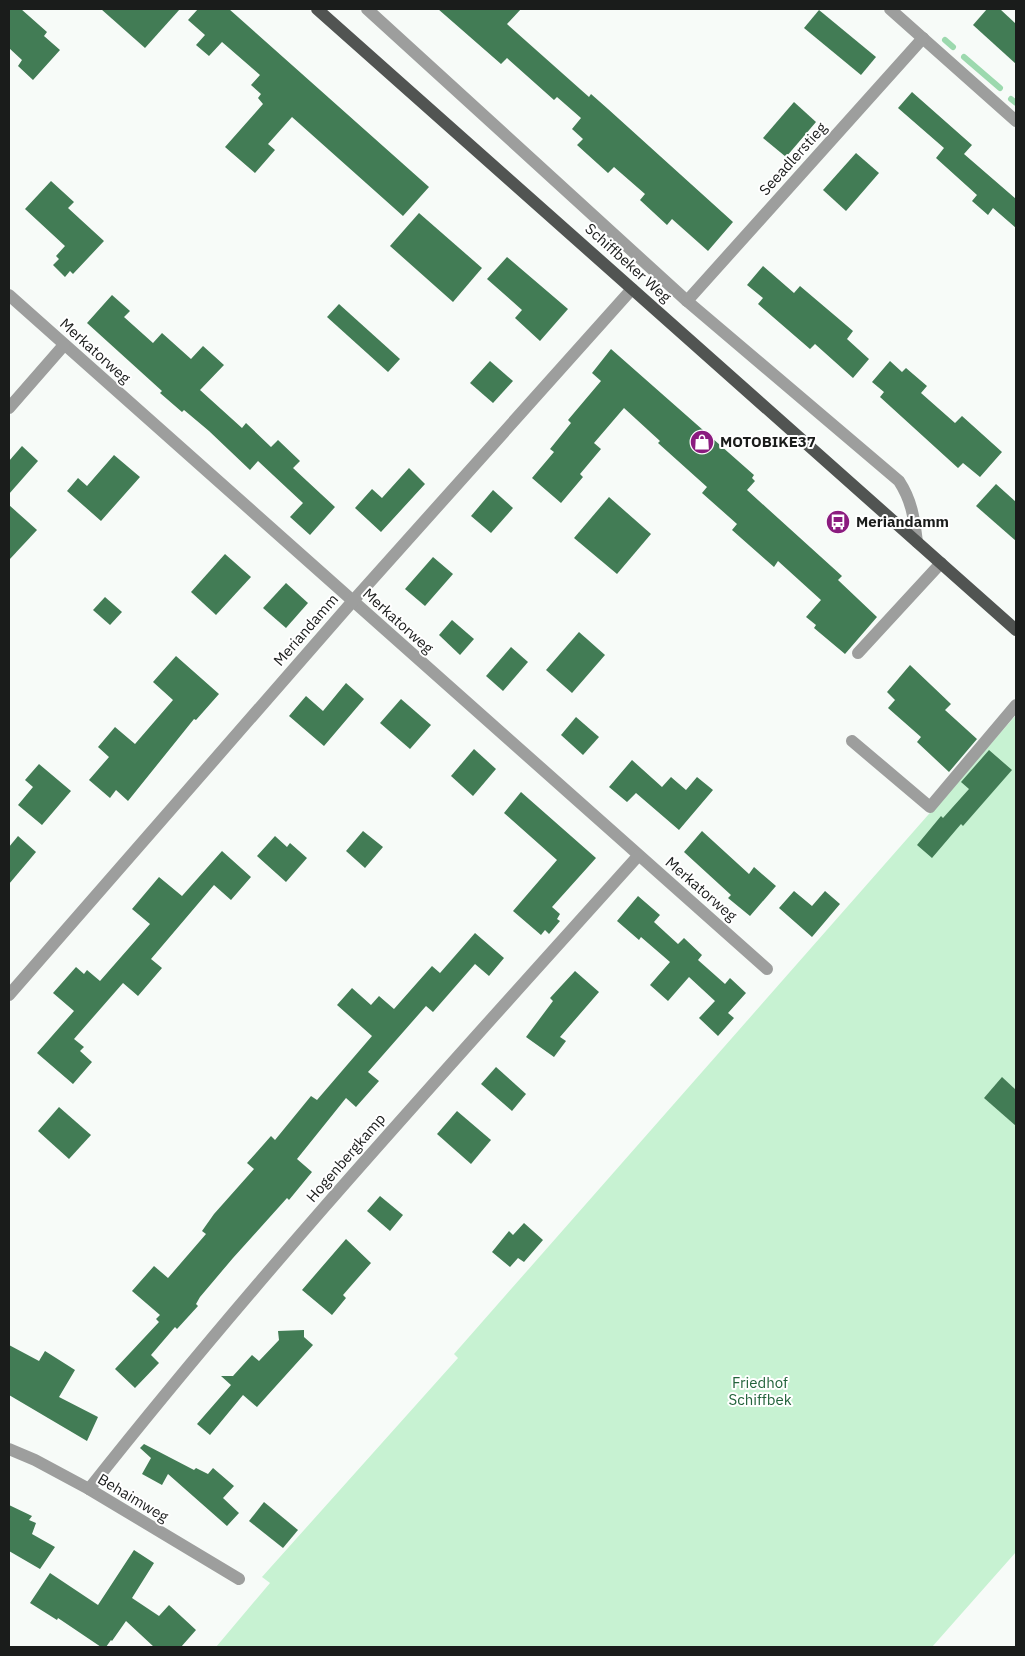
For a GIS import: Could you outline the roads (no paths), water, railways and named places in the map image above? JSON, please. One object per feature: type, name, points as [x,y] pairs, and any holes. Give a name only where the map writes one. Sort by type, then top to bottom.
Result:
[{"type":"main road","name":"Schiffbeker Weg","points":[[317,9],[1016,630]]},
{"type":"street","name":"Schiffbeker Weg","points":[[367,9],[687,301],[899,481],[908,495],[912,507],[917,542]]},
{"type":"street","points":[[890,9],[1016,121]]},
{"type":"street","name":"Seeadlerstieg","points":[[687,301],[923,38]]},
{"type":"street","name":"Meriandamm","points":[[9,995],[352,602],[632,288]]},
{"type":"street","name":"Merkatorweg","points":[[9,295],[352,602],[767,969]]},
{"type":"street","points":[[9,408],[64,345]]},
{"type":"street","points":[[858,653],[941,563]]},
{"type":"street","points":[[852,742],[930,807],[1016,705]]},
{"type":"street","name":"Hogenbergkamp","points":[[89,1489],[223,1324],[359,1167],[638,856]]},
{"type":"street","name":"Behaimweg","points":[[9,1449],[35,1460],[89,1489],[239,1579]]},
{"type":"waterway","points":[[945,40],[953,47]]},
{"type":"waterway","points":[[964,57],[1000,88]]},
{"type":"waterway","points":[[1011,99],[1016,103]]},
{"type":"place","name":"MOTOBIKE37","points":[[702,442]]},
{"type":"place","name":"Meriandamm","points":[[838,522]]},
{"type":"park label","name":"Friedhof Schiffbek","points":[[760,1392]]}]
